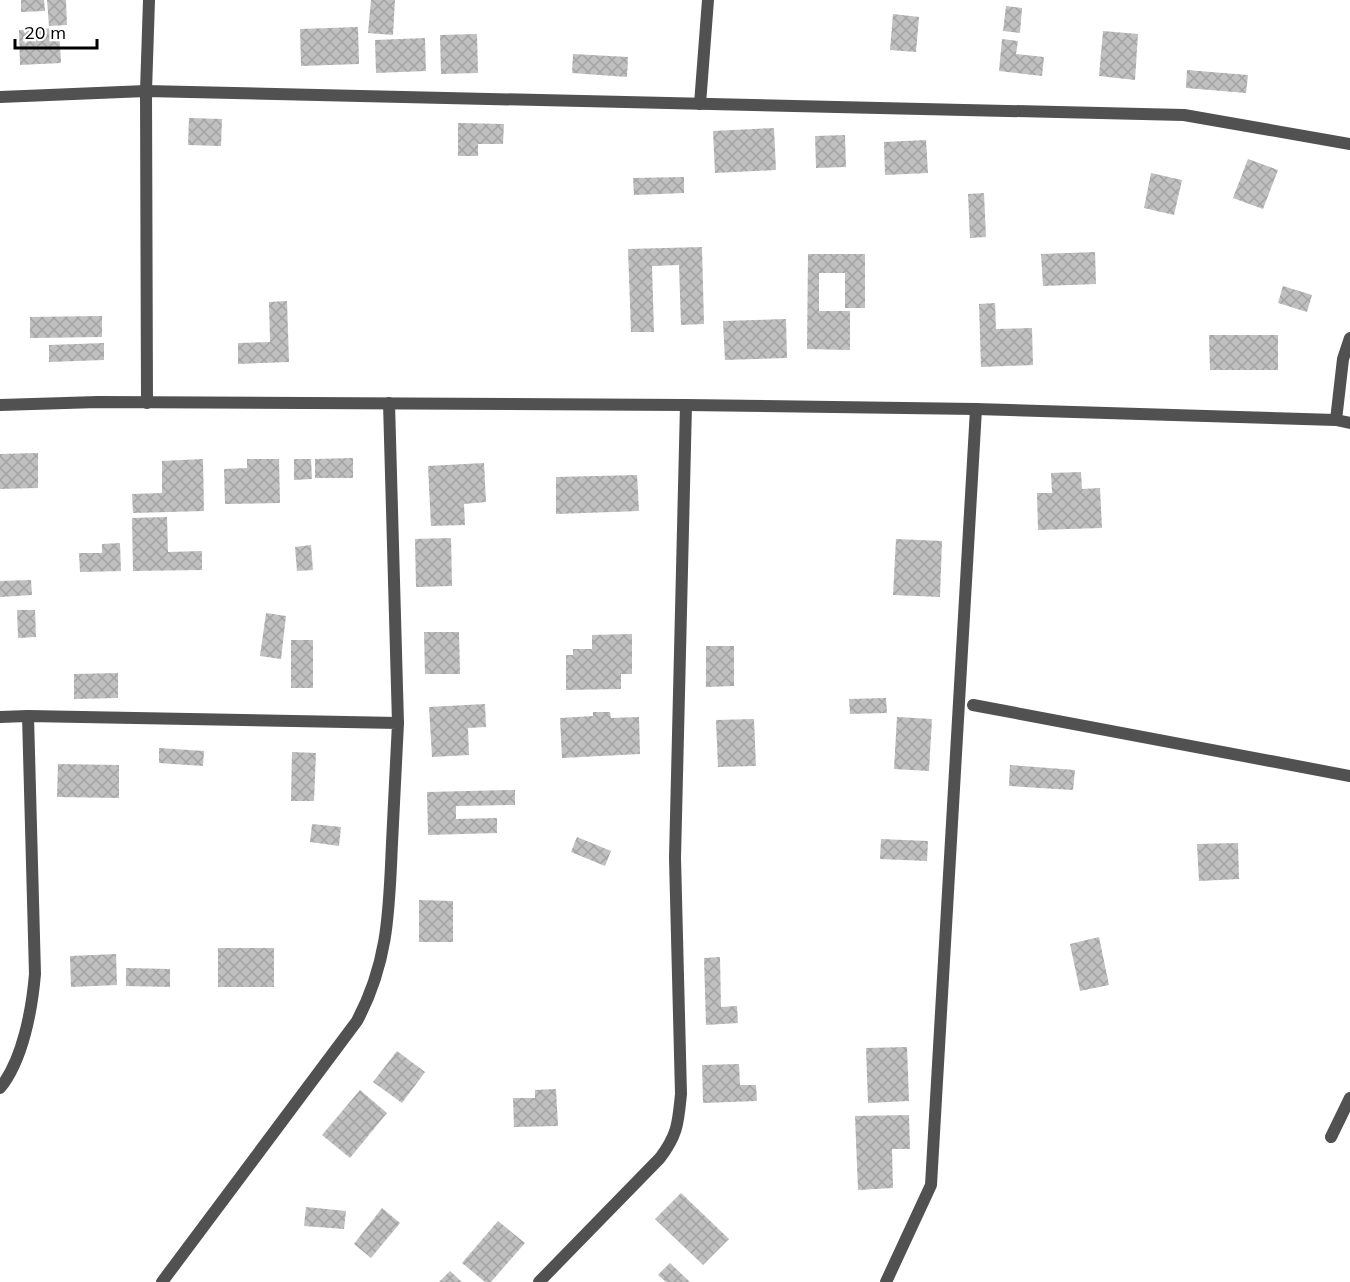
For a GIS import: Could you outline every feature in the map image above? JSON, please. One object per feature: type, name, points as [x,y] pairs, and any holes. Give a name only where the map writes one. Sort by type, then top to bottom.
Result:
[{"type":"street","points":[[147,403],[146,91],[149,0]]},
{"type":"street","points":[[700,104],[708,0]]},
{"type":"street","points":[[0,96],[146,91],[1184,115],[1350,144]]},
{"type":"street","points":[[1336,420],[1343,359],[1350,338]]},
{"type":"street","points":[[0,405],[147,403],[686,405],[976,409],[1336,420],[1350,423]]},
{"type":"street","points":[[162,1282],[357,1021],[371,995],[380,967],[389,914],[398,723],[389,403]]},
{"type":"street","points":[[539,1282],[660,1158],[672,1142],[678,1124],[681,1094],[675,858],[686,405]]},
{"type":"street","points":[[886,1282],[931,1185],[976,409]]},
{"type":"street","points":[[973,705],[1350,777]]},
{"type":"street","points":[[0,1088],[20,1049],[31,1010],[35,974],[28,716]]},
{"type":"street","points":[[0,717],[398,723]]},
{"type":"street","points":[[1331,1137],[1350,1098]]},
{"type":"building","points":[[21,0],[44,0],[45,11],[21,12]]},
{"type":"building","points":[[47,0],[66,0],[67,25],[49,26]]},
{"type":"building","points":[[371,0],[395,0],[393,35],[368,33]]},
{"type":"building","points":[[1006,6],[1022,8],[1020,33],[1003,31]]},
{"type":"building","points":[[893,14],[919,17],[916,52],[890,50]]},
{"type":"building","points":[[358,27],[359,64],[301,66],[300,29]]},
{"type":"building","points":[[59,28],[61,63],[20,65],[19,30]]},
{"type":"building","points":[[1103,31],[1138,34],[1135,80],[1099,76]]},
{"type":"building","points":[[477,34],[478,73],[441,74],[440,35]]},
{"type":"building","points":[[425,38],[426,71],[376,73],[375,40]]},
{"type":"building","points":[[1002,39],[1018,41],[1016,54],[1044,57],[1042,76],[999,71]]},
{"type":"building","points":[[573,54],[628,57],[627,77],[572,73]]},
{"type":"building","points":[[1187,70],[1248,75],[1246,93],[1186,88]]},
{"type":"building","points":[[189,118],[222,119],[221,146],[188,145]]},
{"type":"building","points":[[458,123],[504,124],[503,144],[478,144],[478,156],[458,156]]},
{"type":"building","points":[[774,128],[776,170],[715,173],[713,131]]},
{"type":"building","points":[[845,135],[846,167],[816,168],[815,136]]},
{"type":"building","points":[[926,140],[928,173],[885,175],[884,142]]},
{"type":"building","points":[[1248,159],[1278,170],[1263,209],[1233,198]]},
{"type":"building","points":[[1151,173],[1182,180],[1174,215],[1144,208]]},
{"type":"building","points":[[684,177],[684,193],[634,195],[633,178]]},
{"type":"building","points":[[984,193],[986,237],[970,238],[968,194]]},
{"type":"building","points":[[702,247],[704,324],[681,325],[679,265],[652,266],[654,332],[631,332],[628,249]]},
{"type":"building","points":[[1095,252],[1096,284],[1043,286],[1041,254]]},
{"type":"building","points":[[808,254],[865,254],[865,308],[845,308],[845,273],[819,273],[819,311],[850,311],[850,350],[807,349]]},
{"type":"building","points":[[1283,286],[1312,295],[1307,312],[1278,303]]},
{"type":"building","points":[[287,301],[289,362],[238,364],[238,343],[270,342],[269,302]]},
{"type":"building","points":[[995,303],[996,329],[1032,328],[1033,365],[981,367],[979,304]]},
{"type":"building","points":[[102,316],[102,337],[30,338],[30,317]]},
{"type":"building","points":[[786,319],[787,358],[725,360],[723,321]]},
{"type":"building","points":[[1209,335],[1278,335],[1278,370],[1210,370]]},
{"type":"building","points":[[104,343],[104,360],[49,362],[49,345]]},
{"type":"building","points":[[38,453],[38,488],[0,489],[0,454]]},
{"type":"building","points":[[353,458],[353,478],[315,478],[315,459]]},
{"type":"building","points":[[203,459],[204,511],[133,513],[132,494],[162,493],[162,461]]},
{"type":"building","points":[[247,459],[279,459],[280,503],[225,504],[224,469],[247,468]]},
{"type":"building","points":[[294,459],[311,459],[312,479],[294,480]]},
{"type":"building","points":[[484,463],[486,502],[464,504],[465,525],[431,526],[428,466]]},
{"type":"building","points":[[1081,472],[1082,489],[1100,488],[1102,528],[1038,530],[1037,493],[1052,493],[1051,473]]},
{"type":"building","points":[[637,475],[639,511],[556,514],[556,477]]},
{"type":"building","points":[[167,517],[168,552],[202,551],[202,570],[133,571],[132,518]]},
{"type":"building","points":[[451,538],[452,586],[416,587],[415,539]]},
{"type":"building","points":[[896,539],[942,541],[940,597],[893,595]]},
{"type":"building","points":[[120,543],[121,571],[80,572],[79,553],[102,553],[102,544]]},
{"type":"building","points":[[311,545],[313,570],[297,571],[295,547]]},
{"type":"building","points":[[31,580],[32,595],[0,597],[0,581]]},
{"type":"building","points":[[17,610],[35,610],[36,637],[18,638]]},
{"type":"building","points":[[266,613],[286,616],[281,659],[260,656]]},
{"type":"building","points":[[424,632],[459,632],[460,674],[425,674]]},
{"type":"building","points":[[632,634],[632,674],[621,674],[621,689],[566,690],[566,655],[573,655],[573,649],[592,649],[592,635]]},
{"type":"building","points":[[291,640],[313,640],[313,688],[291,688]]},
{"type":"building","points":[[706,646],[734,646],[734,686],[706,687]]},
{"type":"building","points":[[118,673],[118,698],[74,699],[74,674]]},
{"type":"building","points":[[886,698],[887,713],[850,714],[849,699]]},
{"type":"building","points":[[485,704],[486,727],[468,728],[469,755],[432,757],[429,707]]},
{"type":"building","points":[[593,712],[610,712],[611,718],[639,717],[640,754],[562,758],[560,718],[593,716]]},
{"type":"building","points":[[897,717],[932,719],[929,771],[894,769]]},
{"type":"building","points":[[754,719],[756,766],[718,767],[716,720]]},
{"type":"building","points":[[159,748],[204,751],[203,766],[159,763]]},
{"type":"building","points":[[292,752],[316,753],[314,801],[291,801]]},
{"type":"building","points":[[58,764],[119,765],[119,798],[57,797]]},
{"type":"building","points":[[1010,765],[1075,770],[1073,790],[1009,786]]},
{"type":"building","points":[[515,790],[515,805],[456,806],[456,819],[497,818],[497,833],[428,835],[427,792]]},
{"type":"building","points":[[312,824],[341,827],[339,846],[310,842]]},
{"type":"building","points":[[577,837],[611,851],[605,866],[571,852]]},
{"type":"building","points":[[881,839],[928,841],[927,861],[880,859]]},
{"type":"building","points":[[1238,843],[1239,879],[1199,881],[1197,844]]},
{"type":"building","points":[[419,900],[453,901],[453,942],[419,942]]},
{"type":"building","points":[[1099,937],[1109,985],[1080,991],[1070,944]]},
{"type":"building","points":[[218,948],[274,948],[274,987],[218,987]]},
{"type":"building","points":[[116,954],[117,985],[71,987],[70,956]]},
{"type":"building","points":[[720,957],[721,1007],[737,1006],[738,1023],[706,1025],[704,958]]},
{"type":"building","points":[[126,968],[170,969],[170,987],[126,986]]},
{"type":"building","points":[[907,1047],[909,1101],[868,1103],[866,1048]]},
{"type":"building","points":[[397,1051],[425,1072],[402,1103],[373,1082]]},
{"type":"building","points":[[739,1064],[740,1085],[756,1085],[757,1101],[703,1103],[702,1065]]},
{"type":"building","points":[[556,1089],[558,1126],[514,1127],[513,1098],[535,1098],[535,1090]]},
{"type":"building","points":[[360,1090],[387,1113],[350,1158],[322,1135]]},
{"type":"building","points":[[909,1115],[910,1149],[892,1149],[893,1188],[858,1190],[855,1116]]},
{"type":"building","points":[[681,1193],[729,1239],[703,1265],[655,1219]]},
{"type":"building","points":[[306,1207],[346,1211],[344,1229],[304,1226]]},
{"type":"building","points":[[382,1208],[400,1223],[371,1258],[354,1244]]},
{"type":"building","points":[[498,1221],[525,1243],[491,1282],[485,1282],[462,1263]]},
{"type":"building","points":[[670,1263],[690,1282],[666,1282],[658,1275]]},
{"type":"building","points":[[450,1271],[462,1282],[439,1282]]}]
